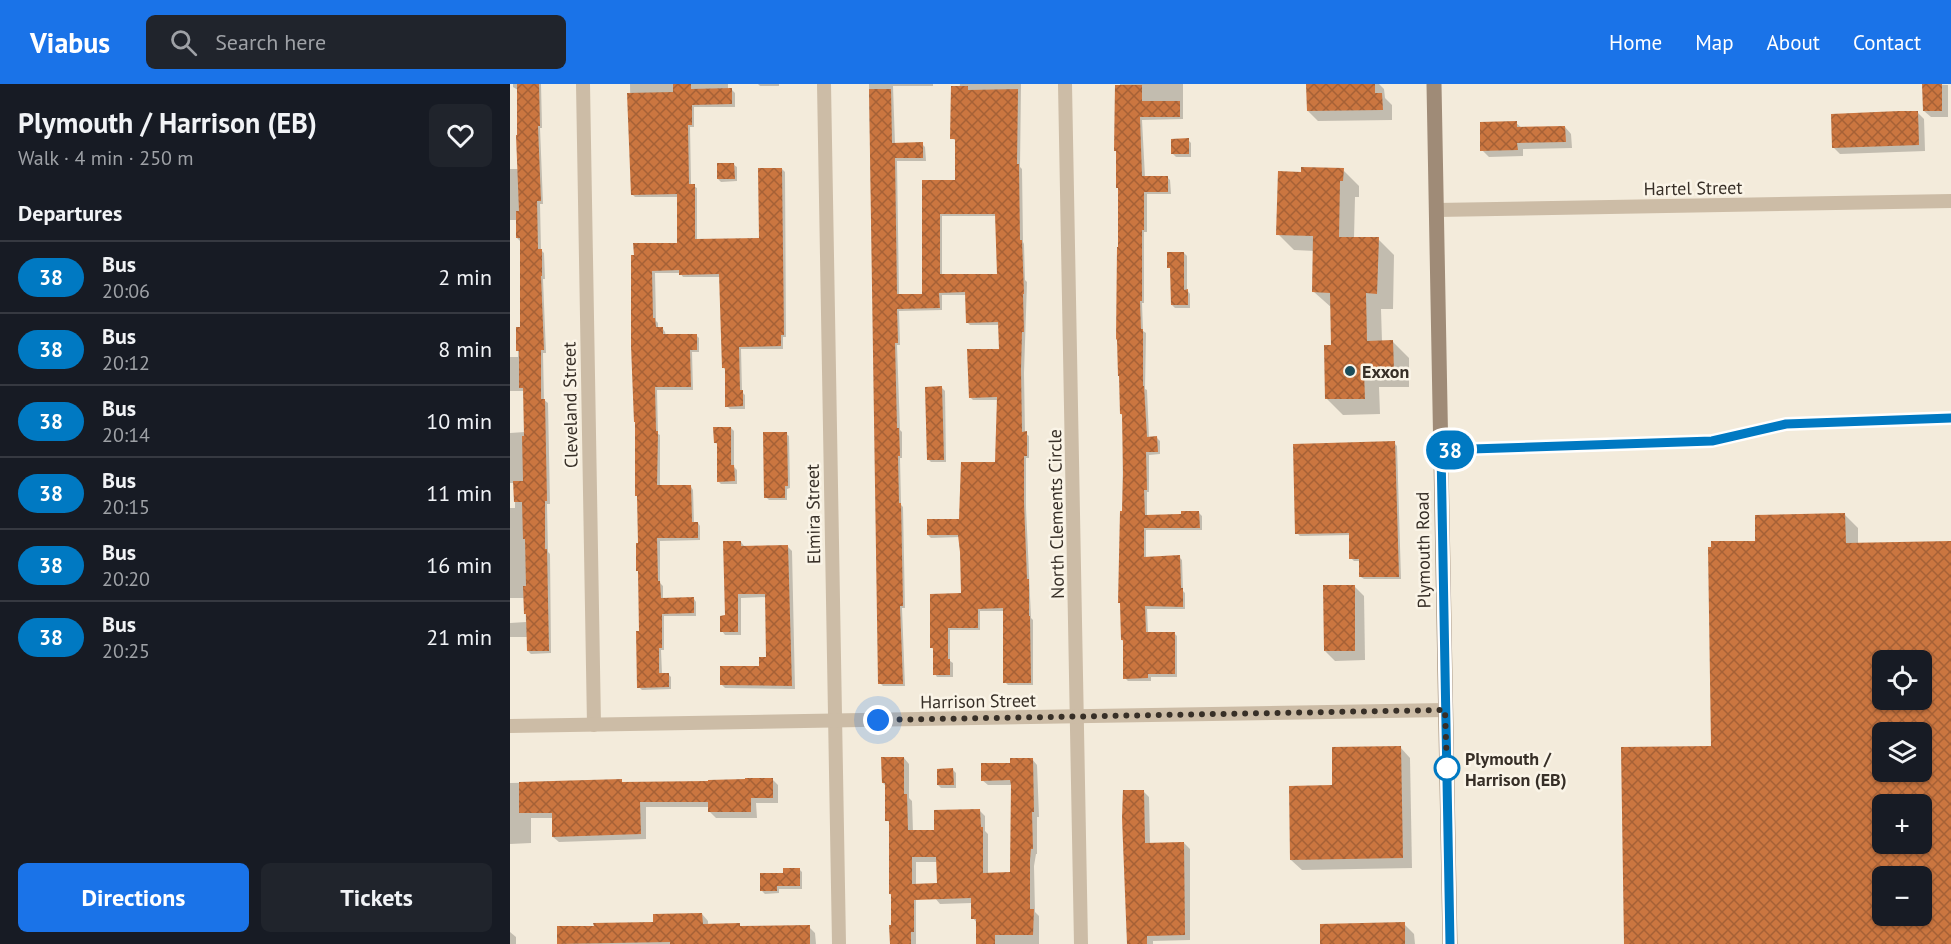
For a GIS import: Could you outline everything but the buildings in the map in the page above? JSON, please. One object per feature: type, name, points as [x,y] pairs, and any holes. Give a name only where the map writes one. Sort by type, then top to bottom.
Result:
[{"type":"main road","name":"Plymouth Road","points":[[1434,84],[1450,944]]},
{"type":"street","name":"Cleveland Street","points":[[583,84],[594,725]]},
{"type":"street","name":"Elmira Street","points":[[824,84],[839,944]]},
{"type":"street","name":"North Clements Circle","points":[[1065,84],[1081,944]]},
{"type":"street","name":"Hartel Street","points":[[1436,210],[1951,201]]},
{"type":"street","name":"Harrison Street","points":[[510,726],[1445,710]]},
{"type":"bus line","name":"38","points":[[1450,944],[1441,450],[1712,441],[1786,424],[1951,418]]},
{"type":"place","name":"Exxon","points":[[1350,371]]},
{"type":"place","name":"Plymouth / Harrison (EB)","points":[[1447,768]]},
{"type":"route","points":[[878,720],[1445,710],[1447,768]]}]
